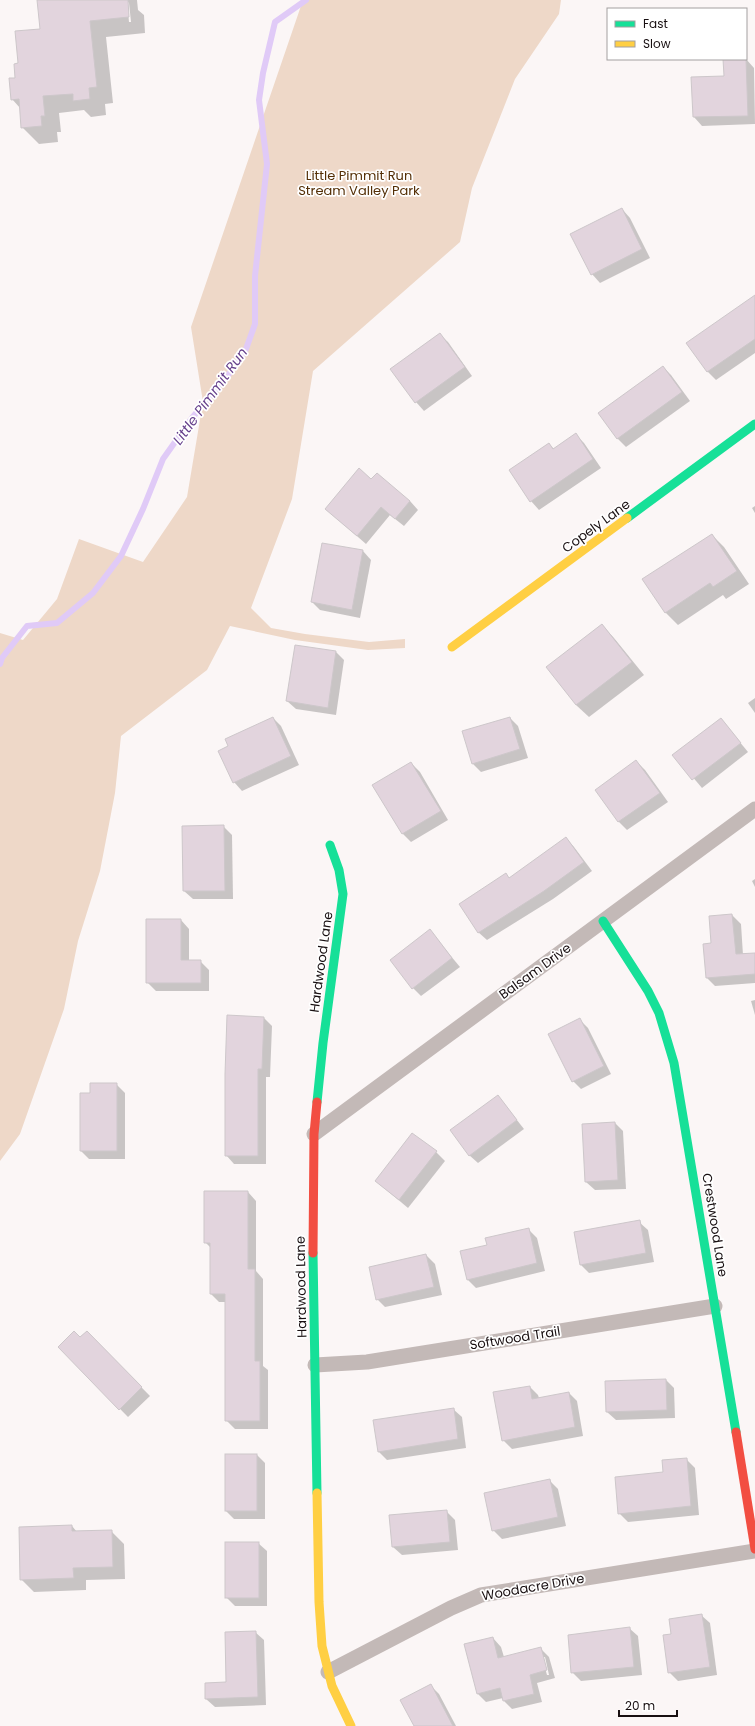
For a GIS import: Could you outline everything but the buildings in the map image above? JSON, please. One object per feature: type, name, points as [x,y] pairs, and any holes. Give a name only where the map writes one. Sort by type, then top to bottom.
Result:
[{"type":"street","name":"Copely Lane","points":[[452,647],[755,424]]},
{"type":"street","name":"Balsam Drive","points":[[314,1134],[755,808]]},
{"type":"street","name":"Hardwood Lane","points":[[330,845],[342,883],[342,906],[323,1043],[314,1134],[313,1243],[319,1602],[322,1641],[328,1672],[341,1706],[351,1726]]},
{"type":"street","name":"Crestwood Lane","points":[[603,921],[648,991],[659,1013],[667,1036],[680,1096],[755,1550]]},
{"type":"street","name":"Softwood Trail","points":[[315,1365],[367,1362],[715,1306]]},
{"type":"street","name":"Woodacre Drive","points":[[328,1672],[451,1608],[481,1595],[755,1550]]},
{"type":"green space","name":"Little Pimmit Run Stream Valley Park","points":[[303,0],[561,0],[559,14],[515,79],[472,188],[460,242],[313,371],[292,499],[251,608],[271,628],[369,642],[405,639],[405,648],[368,650],[295,640],[230,626],[207,670],[121,736],[115,793],[100,871],[78,941],[64,1009],[20,1134],[0,1161],[0,633],[23,640],[57,599],[79,539],[143,562],[187,497],[203,402],[191,327]]},
{"type":"waterway","name":"Little Pimmit Run","points":[[0,664],[2,658],[27,626],[57,623],[93,593],[121,556],[143,509],[163,459],[192,418],[233,369],[246,349],[255,324],[255,276],[267,164],[259,100],[263,73],[275,22],[306,0]]},
{"type":"traffic: fast","points":[[627,518],[755,424]]},
{"type":"traffic: fast","points":[[317,1102],[323,1043],[343,894],[339,870],[330,845]]},
{"type":"traffic: fast","points":[[603,921],[648,991],[659,1013],[674,1063],[736,1432]]},
{"type":"traffic: fast","points":[[313,1253],[317,1493]]},
{"type":"traffic: slow","points":[[452,647],[627,518]]},
{"type":"traffic: slow","points":[[317,1493],[319,1602],[322,1646],[332,1686],[351,1726]]},
{"type":"traffic: jam","points":[[313,1253],[314,1134],[317,1102]]},
{"type":"traffic: jam","points":[[736,1432],[755,1549]]}]
